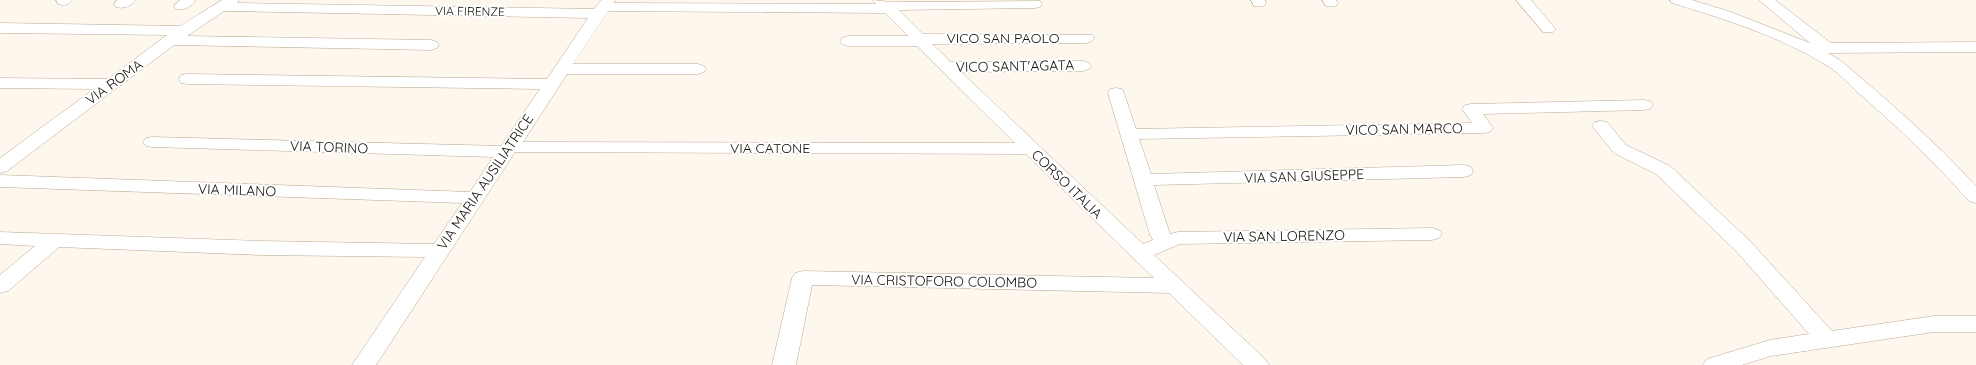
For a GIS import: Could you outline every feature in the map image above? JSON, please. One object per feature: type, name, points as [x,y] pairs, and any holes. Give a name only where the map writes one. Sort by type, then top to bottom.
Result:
[{"type":"street","points":[[473,11],[484,0]]},
{"type":"street","points":[[1523,0],[1548,29]]},
{"type":"street","points":[[1677,0],[1726,15],[1808,48],[1834,63],[1904,123],[1943,161],[1976,197]]},
{"type":"street","points":[[1766,0],[1827,48]]},
{"type":"street","name":"VIA FIRENZE","points":[[226,4],[393,5],[473,11],[603,7],[1035,4]]},
{"type":"street","name":"VIA ROMA","points":[[0,167],[110,84],[177,36],[226,4]]},
{"type":"street","name":"CORSO ITALIA","points":[[885,5],[1031,149],[1257,365]]},
{"type":"street","name":"VIA MARIA AUSILIATRICE","points":[[364,365],[603,7]]},
{"type":"street","points":[[0,28],[430,46]]},
{"type":"street","name":"VICO SAN PAOLO","points":[[848,42],[1087,38]]},
{"type":"street","points":[[1808,48],[1976,47]]},
{"type":"street","name":"VICO SANT'AGATA","points":[[947,67],[1083,66]]},
{"type":"street","points":[[187,79],[556,77],[698,69]]},
{"type":"street","points":[[0,83],[110,84]]},
{"type":"street","points":[[1116,93],[1160,235],[1166,242]]},
{"type":"street","name":"VICO SAN MARCO","points":[[1129,134],[1484,128],[1471,109],[1644,105]]},
{"type":"street","points":[[1601,126],[1620,149],[1663,170],[1743,246],[1828,340]]},
{"type":"street","name":"VIA TORINO","points":[[152,142],[508,150]]},
{"type":"street","name":"VIA CATONE","points":[[508,150],[1031,149]]},
{"type":"street","name":"VIA SAN GIUSEPPE","points":[[1143,180],[1464,171]]},
{"type":"street","name":"VIA MILANO","points":[[0,181],[475,198]]},
{"type":"street","name":"VIA SAN LORENZO","points":[[1139,253],[1178,238],[1432,234]]},
{"type":"street","points":[[0,238],[260,248],[439,251]]},
{"type":"street","points":[[0,286],[54,240]]},
{"type":"street","name":"VIA CRISTOFORO COLOMBO","points":[[784,365],[803,278],[1174,286]]},
{"type":"street","points":[[1715,365],[1770,348],[1934,324],[1976,324]]}]
